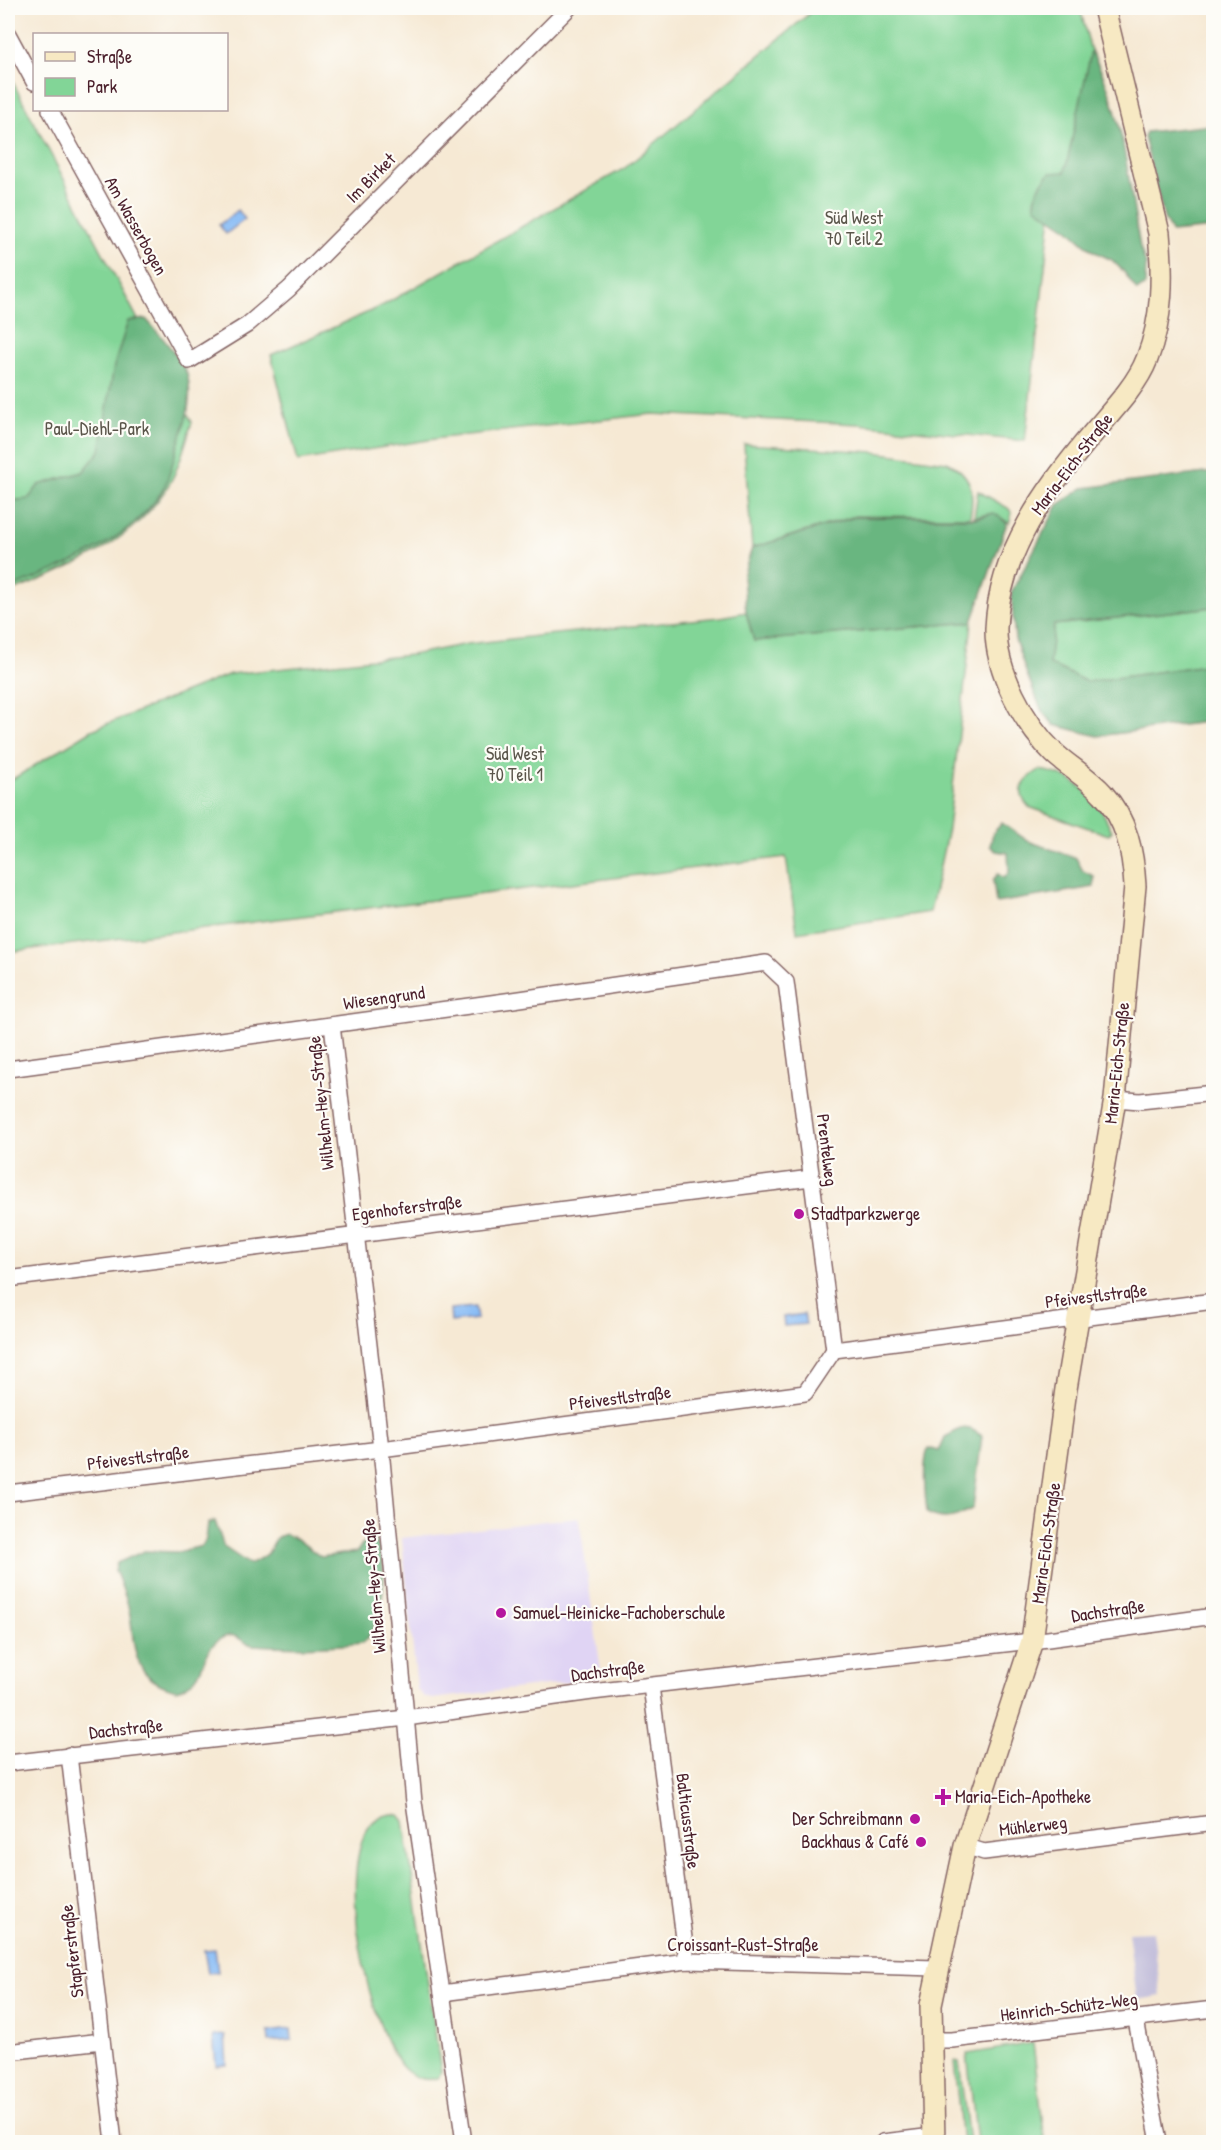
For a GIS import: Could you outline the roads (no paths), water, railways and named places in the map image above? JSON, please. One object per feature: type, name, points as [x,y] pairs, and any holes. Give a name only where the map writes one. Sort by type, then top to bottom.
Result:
[{"type":"street","name":"Im Birket","points":[[189,362],[248,325],[289,289],[569,8]]},
{"type":"street","name":"Maria-Eich-Straße","points":[[933,2139],[929,2040],[937,1968],[965,1846],[1032,1641],[1077,1318],[1114,1099],[1135,886],[1133,855],[1123,825],[1103,794],[1054,752],[1024,715],[1013,694],[998,649],[996,629],[999,598],[1009,564],[1025,528],[1046,492],[1140,370],[1146,361],[1156,332],[1161,293],[1159,233],[1104,8]]},
{"type":"street","points":[[8,34],[33,80]]},
{"type":"street","name":"Am Wasserbogen","points":[[51,111],[189,362]]},
{"type":"street","name":"Wiesengrund","points":[[8,1069],[766,963]]},
{"type":"street","name":"Prentelweg","points":[[766,963],[786,982],[834,1350]]},
{"type":"street","name":"Wilhelm-Hey-Straße","points":[[332,1024],[381,1449],[414,1802],[464,2142]]},
{"type":"street","points":[[1114,1099],[1140,1101],[1214,1093]]},
{"type":"street","name":"Egenhoferstraße","points":[[8,1279],[811,1178]]},
{"type":"street","name":"Pfeivestlstraße","points":[[8,1493],[381,1449],[805,1393],[834,1350],[1214,1301]]},
{"type":"street","name":"Dachstraße","points":[[8,1763],[406,1718],[651,1686],[1032,1641],[1214,1616]]},
{"type":"street","name":"Balticusstraße","points":[[651,1686],[687,1961]]},
{"type":"street","name":"Stapferstraße","points":[[69,1755],[114,2142]]},
{"type":"street","name":"Mühlerweg","points":[[965,1846],[984,1852],[1214,1823]]},
{"type":"street","name":"Croissant-Rust-Straße","points":[[442,1993],[687,1961],[937,1968]]},
{"type":"street","name":"Heinrich-Schütz-Weg","points":[[929,2040],[952,2040],[1136,2020],[1214,2009]]},
{"type":"street","points":[[1136,2020],[1159,2142]]},
{"type":"street","points":[[8,2052],[102,2041]]},
{"type":"street","points":[[883,2142],[933,2139]]},
{"type":"water","points":[[238,210],[245,219],[226,234],[219,225]]},
{"type":"water","points":[[475,1307],[477,1319],[451,1322],[450,1309]]},
{"type":"water","points":[[804,1314],[806,1324],[784,1326],[783,1317]]},
{"type":"water","points":[[215,1949],[218,1972],[208,1973],[204,1950]]},
{"type":"water","points":[[291,2029],[292,2040],[269,2042],[268,2032]]},
{"type":"water","points":[[225,2035],[227,2065],[216,2066],[213,2036]]},
{"type":"place","name":"Stadtparkzwerge","points":[[799,1214]]},
{"type":"place","name":"Samuel-Heinicke-Fachoberschule","points":[[501,1613]]},
{"type":"place","name":"Maria-Eich-Apotheke","points":[[943,1797]]},
{"type":"place","name":"Der Schreibmann","points":[[915,1819]]},
{"type":"place","name":"Backhaus & Café","points":[[921,1842]]},
{"type":"park label","name":"Süd West 70 Teil 2","points":[[854,228]]},
{"type":"park label","name":"Paul-Diehl-Park","points":[[97,429]]},
{"type":"park label","name":"Süd West 70 Teil 1","points":[[515,764]]}]
